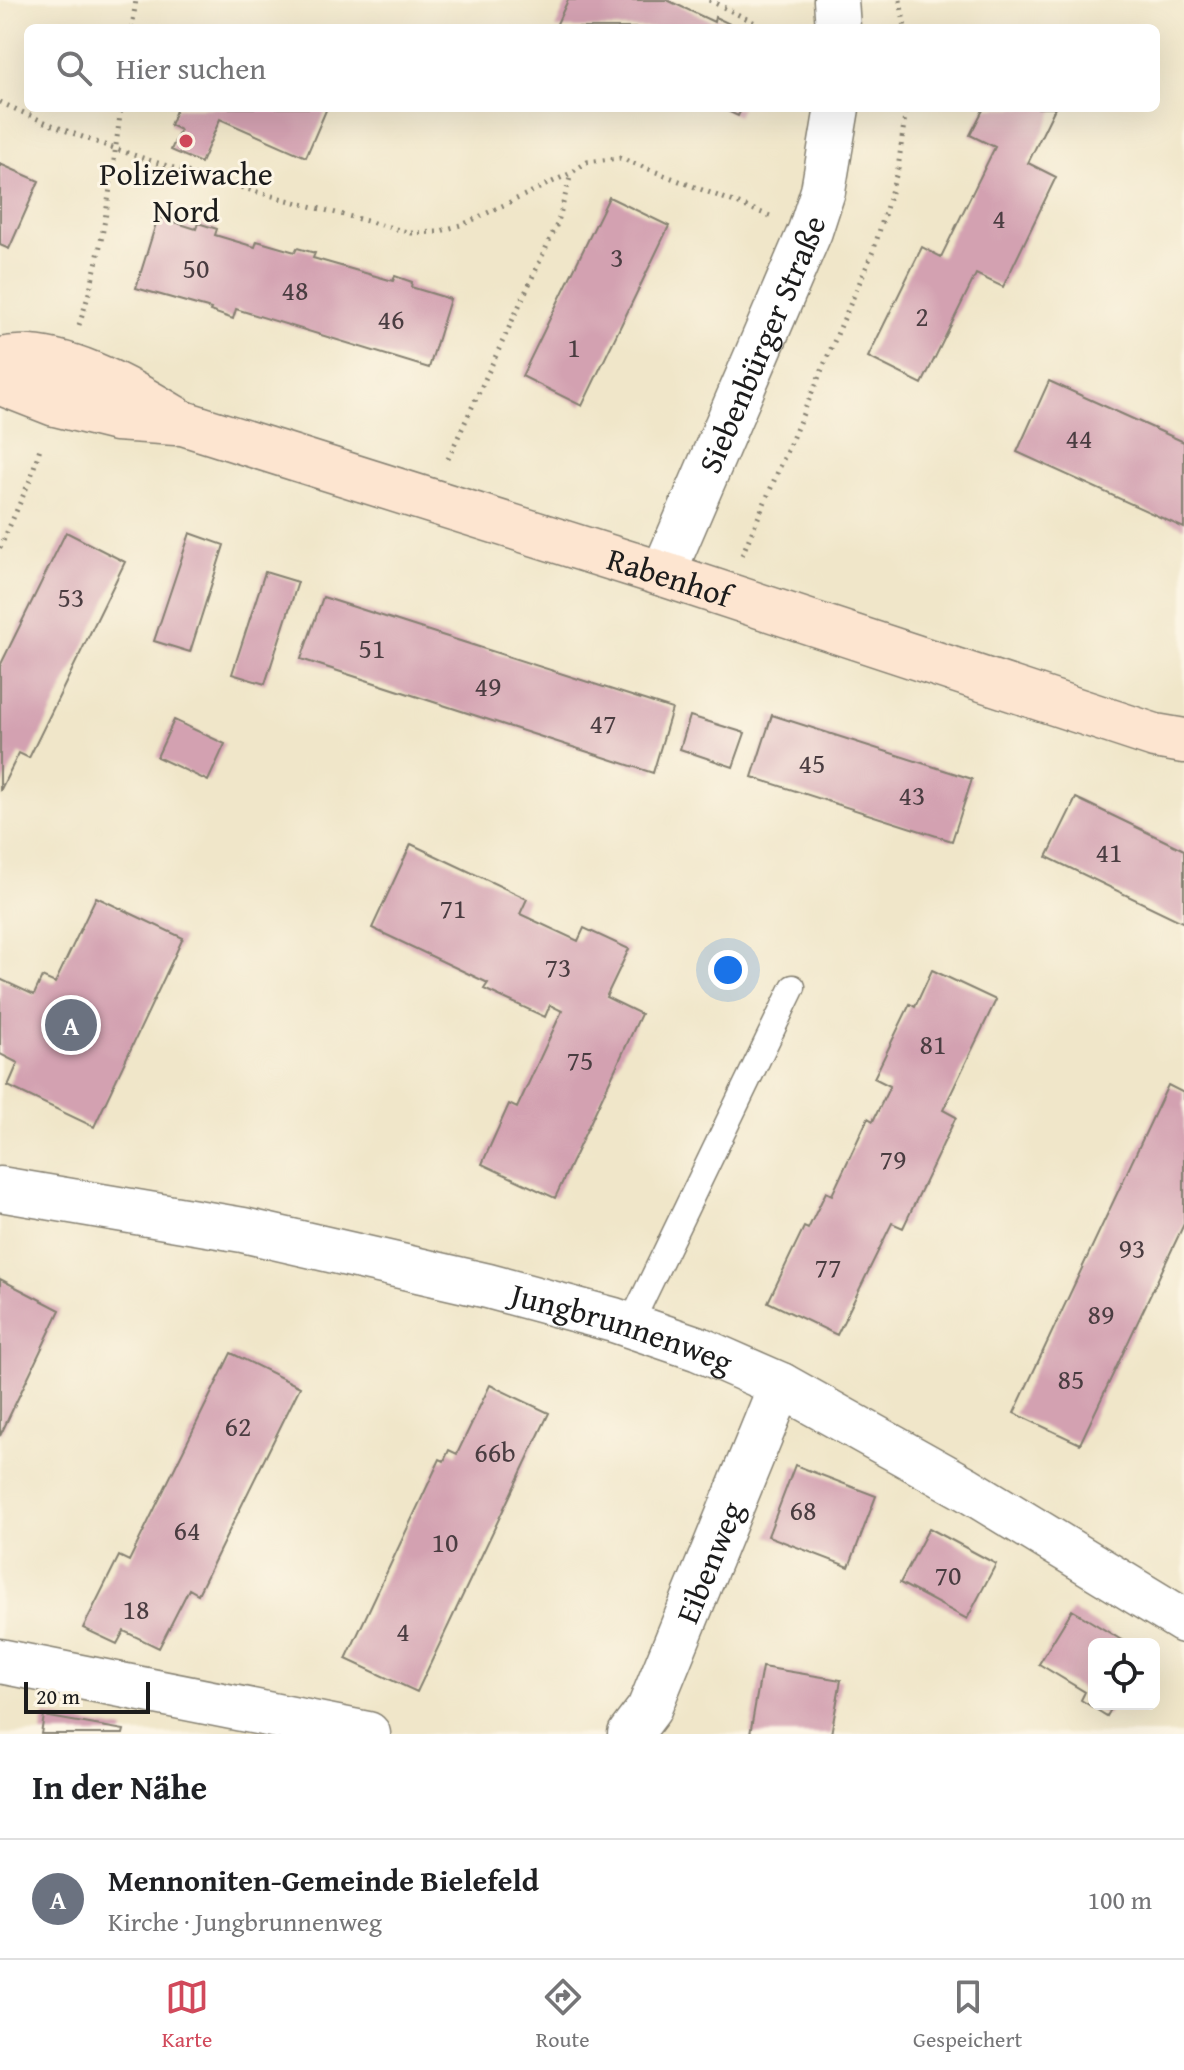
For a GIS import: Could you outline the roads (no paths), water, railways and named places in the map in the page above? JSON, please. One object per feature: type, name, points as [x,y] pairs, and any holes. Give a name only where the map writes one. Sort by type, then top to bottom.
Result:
[{"type":"street","points":[[836,0],[838,24]]},
{"type":"street","name":"Siebenbürger Straße","points":[[663,574],[810,231],[823,191],[836,112]]},
{"type":"street","name":"Rabenhof","points":[[0,360],[17,356],[66,365],[126,389],[183,423],[663,574],[1174,744]]},
{"type":"street","name":"Rabenhof","points":[[0,380],[55,404],[116,419],[183,423]]},
{"type":"street","name":"Jungbrunnenweg","points":[[0,1189],[243,1230],[488,1286],[630,1325],[699,1349],[781,1385],[967,1489],[1184,1621]]},
{"type":"street","name":"Eibenweg","points":[[630,1734],[649,1709],[781,1385]]},
{"type":"street","points":[[0,1661],[368,1734]]},
{"type":"lane","points":[[630,1325],[793,987]]},
{"type":"place","name":"Polizeiwache Nord","points":[[186,141]]},
{"type":"place","name":"Mennoniten-Gemeinde Bielefeld","points":[[71,1025]]}]
